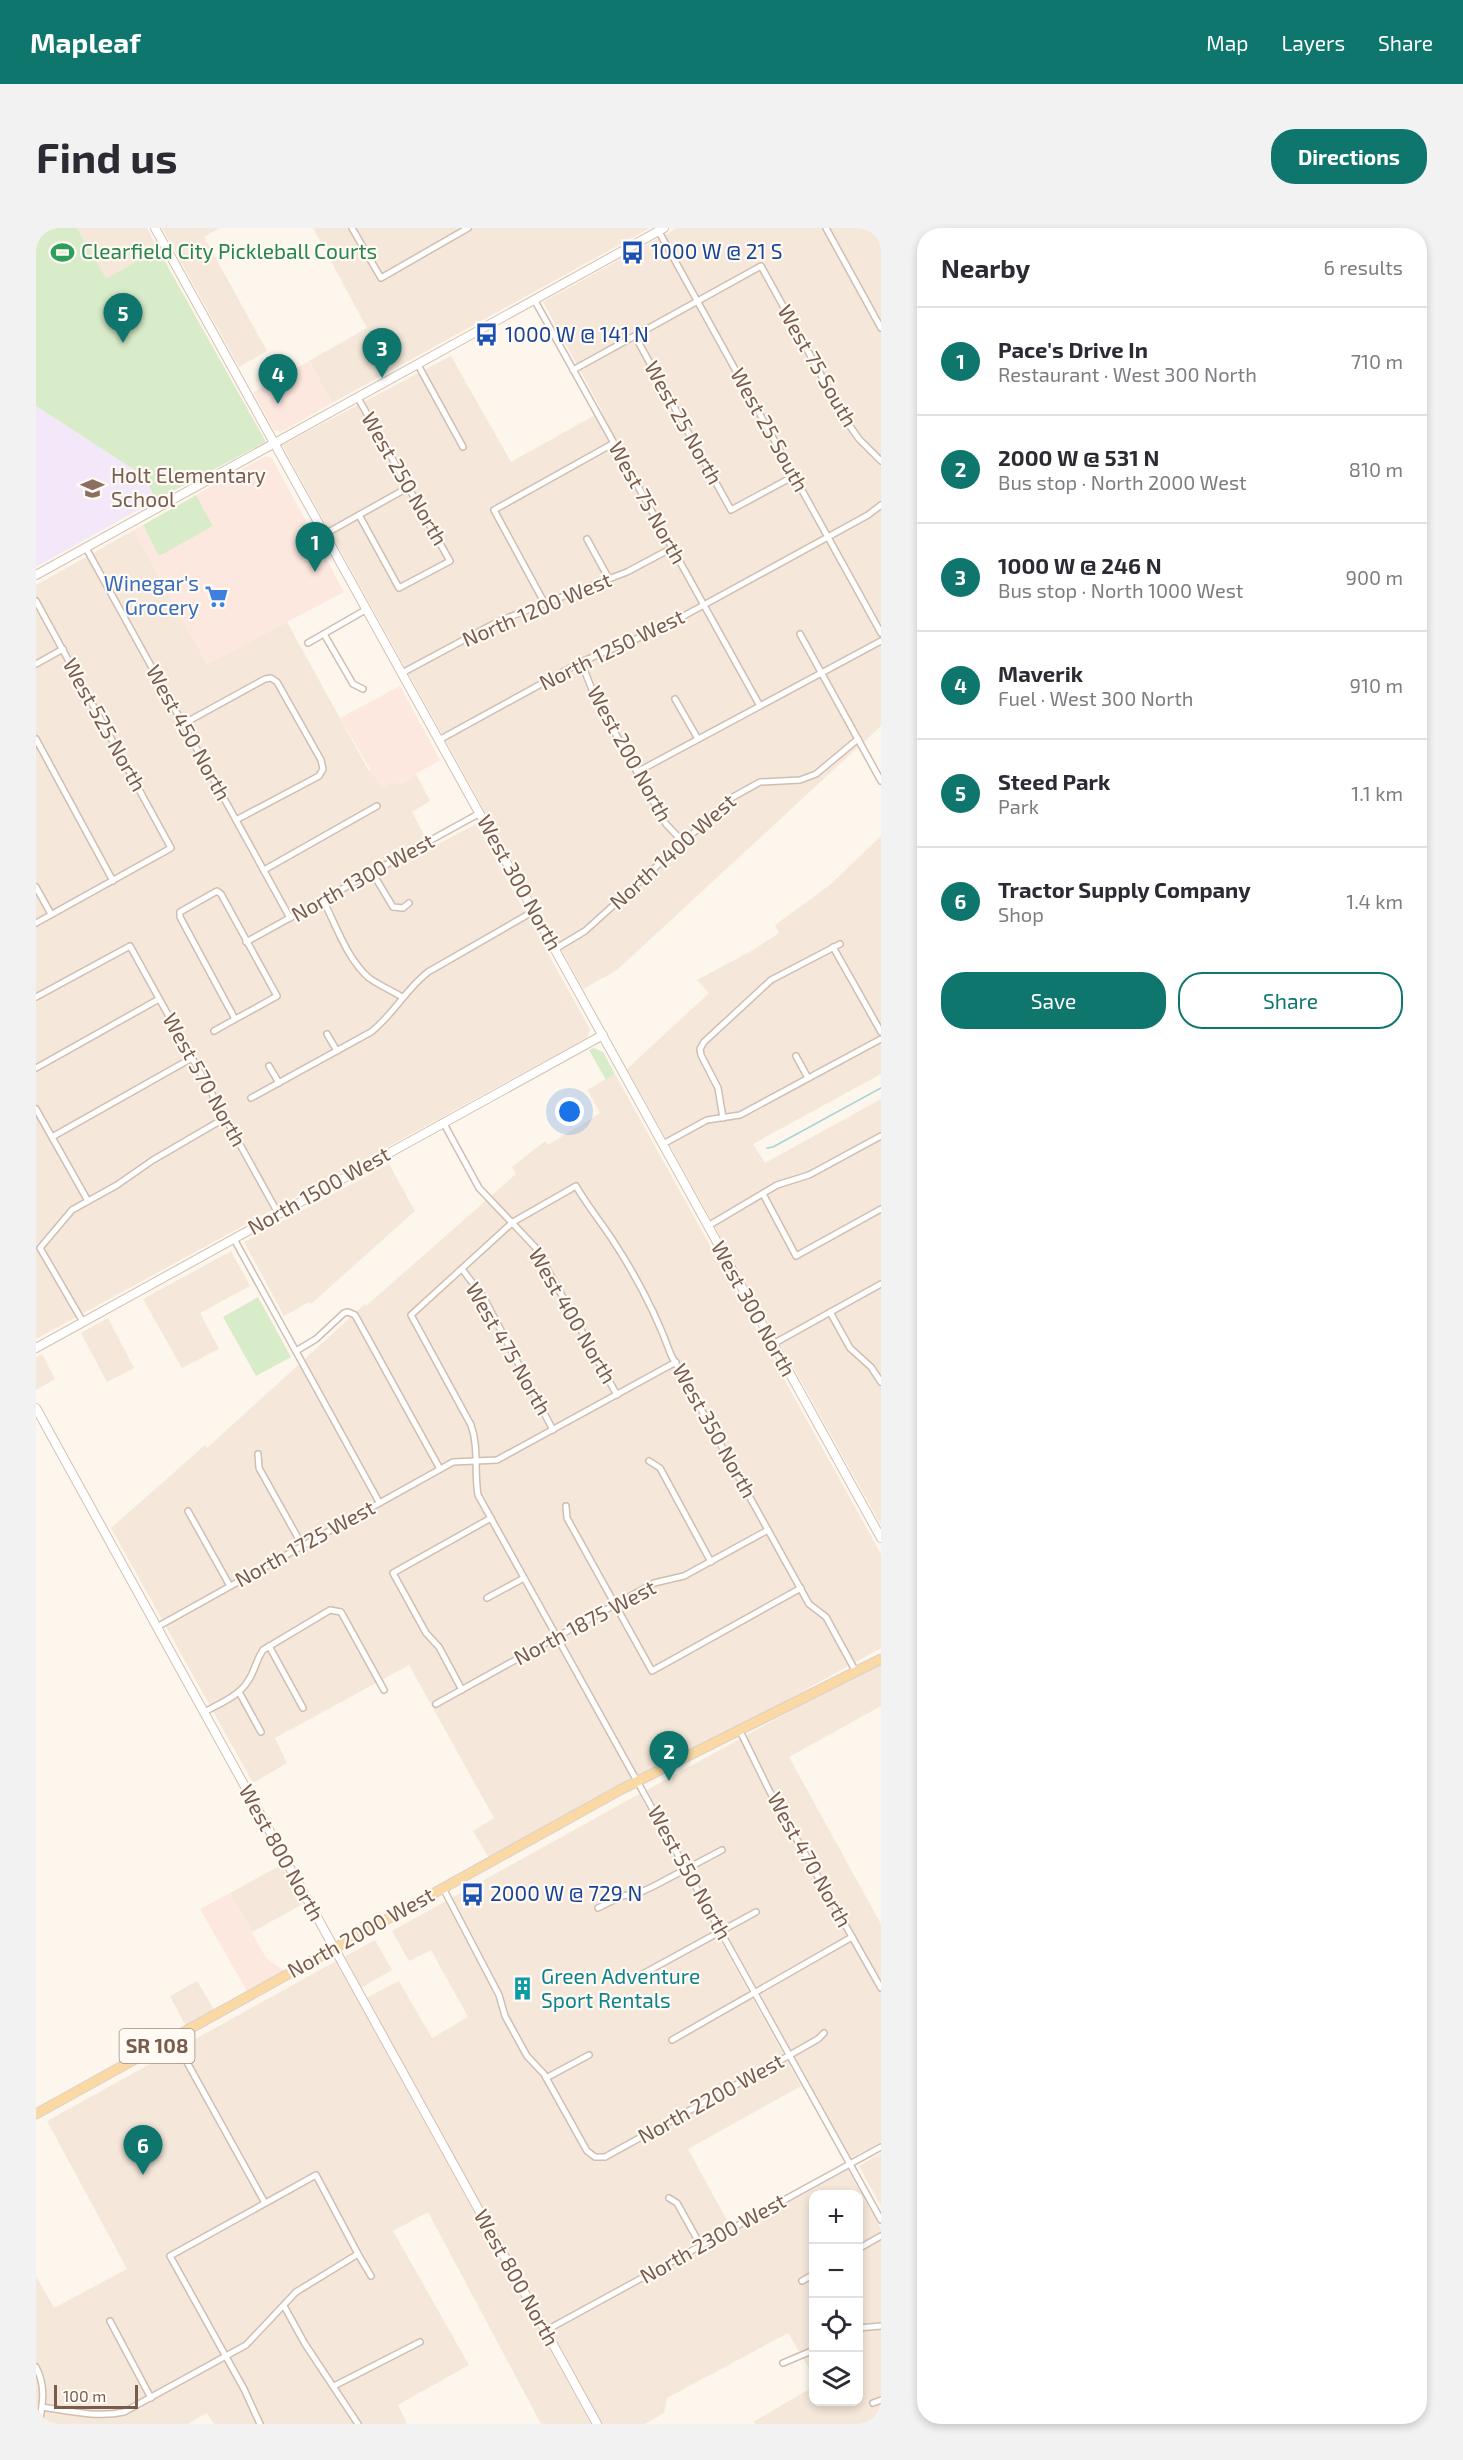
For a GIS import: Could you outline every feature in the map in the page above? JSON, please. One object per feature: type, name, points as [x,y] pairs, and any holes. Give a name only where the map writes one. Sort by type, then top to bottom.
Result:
[{"type":"main road","name":"North 2000 West","points":[[36,2114],[638,1781],[881,1659]]},
{"type":"street","name":"West 300 North","points":[[156,228],[881,1538]]},
{"type":"street","points":[[352,228],[381,278],[468,228]]},
{"type":"street","points":[[826,228],[881,328]]},
{"type":"street","points":[[36,575],[535,301],[660,229]]},
{"type":"street","name":"West 25 South","points":[[660,229],[697,301],[881,633]]},
{"type":"street","name":"West 75 South","points":[[697,301],[761,266],[847,422],[859,439],[881,461]]},
{"type":"street","name":"West 75 North","points":[[535,301],[760,706]]},
{"type":"street","points":[[573,370],[697,301]]},
{"type":"street","name":"West 25 North","points":[[635,336],[731,510],[794,476]]},
{"type":"street","points":[[418,365],[463,447]]},
{"type":"street","name":"West 250 North","points":[[358,398],[450,561],[399,588],[359,515]]},
{"type":"street","points":[[545,604],[494,510],[614,443]]},
{"type":"street","points":[[325,534],[410,487]]},
{"type":"street","name":"North 1250 West","points":[[439,740],[581,662],[660,629],[868,515],[881,505]]},
{"type":"street","points":[[587,539],[609,579]]},
{"type":"street","name":"West 450 North","points":[[86,548],[290,918]]},
{"type":"street","name":"North 1200 West","points":[[402,674],[480,630],[609,579],[672,548]]},
{"type":"street","name":"West 525 North","points":[[36,601],[171,848],[113,881]]},
{"type":"street","points":[[308,643],[367,609]]},
{"type":"street","points":[[324,634],[353,684],[363,689]]},
{"type":"street","points":[[800,634],[881,781]]},
{"type":"street","points":[[637,772],[881,640]]},
{"type":"street","points":[[36,664],[63,650]]},
{"type":"street","name":"West 200 North","points":[[581,662],[595,697],[666,824],[682,843]]},
{"type":"street","points":[[183,724],[265,679],[271,678],[277,682],[321,760],[322,770],[319,776],[236,820]]},
{"type":"street","points":[[675,699],[698,739]]},
{"type":"street","points":[[36,739],[113,881],[36,923]]},
{"type":"street","name":"North 1400 West","points":[[555,949],[585,931],[732,797],[760,782],[800,780],[816,774],[858,739]]},
{"type":"street","points":[[264,870],[377,806]]},
{"type":"street","name":"North 1300 West","points":[[246,942],[480,813]]},
{"type":"street","points":[[372,872],[393,907],[403,908],[409,903]]},
{"type":"street","points":[[36,887],[51,914]]},
{"type":"street","points":[[214,1031],[277,996],[218,891],[180,912],[180,917],[235,1019]]},
{"type":"street","points":[[322,900],[354,961],[362,971],[371,979],[402,997]]},
{"type":"street","points":[[251,1098],[371,1032],[386,1020],[415,982],[428,972],[534,911]]},
{"type":"street","points":[[723,1118],[718,1088],[701,1055],[700,1049],[704,1042],[771,980],[840,944]]},
{"type":"street","name":"West 570 North","points":[[36,997],[130,946],[279,1215]]},
{"type":"street","points":[[833,947],[881,1032]]},
{"type":"street","points":[[36,1068],[159,999]]},
{"type":"street","points":[[327,1034],[337,1051]]},
{"type":"street","name":"North 1500 West","points":[[36,1348],[603,1035]]},
{"type":"street","points":[[663,1144],[707,1120],[740,1115],[881,1039]]},
{"type":"street","points":[[795,1056],[808,1078]]},
{"type":"street","points":[[52,1137],[192,1058]]},
{"type":"street","points":[[270,1066],[279,1083]]},
{"type":"street","points":[[36,1110],[88,1201]]},
{"type":"street","points":[[83,1322],[40,1248],[72,1210],[225,1118]]},
{"type":"street","name":"West 400 North","points":[[443,1122],[479,1188],[536,1247],[617,1395]]},
{"type":"street","points":[[708,1226],[777,1185],[809,1175],[881,1136]]},
{"type":"street","name":"West 350 North","points":[[513,1222],[576,1185],[590,1210],[612,1240],[662,1329],[676,1362],[809,1604],[826,1617],[856,1672]]},
{"type":"street","points":[[763,1194],[796,1256],[881,1209]]},
{"type":"street","points":[[513,1222],[411,1315],[471,1425],[476,1444],[474,1460],[497,1460],[676,1362]]},
{"type":"street","points":[[234,1239],[379,1502]]},
{"type":"street","name":"West 475 North","points":[[462,1269],[484,1299],[553,1430]]},
{"type":"street","points":[[772,1344],[881,1284]]},
{"type":"street","points":[[830,1312],[850,1348],[872,1367],[881,1382]]},
{"type":"street","points":[[296,1351],[316,1339],[344,1313],[355,1315],[440,1469]]},
{"type":"street","name":"West 800 North","points":[[36,1408],[597,2424]]},
{"type":"street","points":[[258,1454],[259,1468],[302,1545]]},
{"type":"street","name":"North 1725 West","points":[[157,1627],[453,1462],[474,1460]]},
{"type":"street","name":"West 550 North","points":[[474,1460],[478,1495],[881,2220]]},
{"type":"street","points":[[649,1461],[660,1468],[711,1562]]},
{"type":"street","points":[[566,1506],[567,1518],[652,1671],[801,1588]]},
{"type":"street","points":[[188,1511],[230,1586]]},
{"type":"street","points":[[462,1690],[439,1647],[426,1633],[393,1573],[491,1518]]},
{"type":"street","name":"North 1875 West","points":[[436,1704],[654,1583],[684,1576],[768,1530]]},
{"type":"street","points":[[487,1598],[524,1578]]},
{"type":"street","points":[[204,1712],[239,1692],[248,1683],[256,1660],[269,1646],[330,1610],[336,1609],[341,1612],[384,1690]]},
{"type":"street","points":[[269,1646],[303,1708]]},
{"type":"street","points":[[239,1692],[261,1732]]},
{"type":"street","name":"West 470 North","points":[[740,1731],[770,1792],[880,1986]]},
{"type":"street","points":[[598,1908],[622,1896],[654,1887],[722,1850]]},
{"type":"street","points":[[443,1888],[499,1995],[504,2016],[527,2056],[546,2078],[589,2055]]},
{"type":"street","points":[[639,1976],[756,1912]]},
{"type":"street","points":[[672,2040],[852,1937]]},
{"type":"street","name":"North 2200 West","points":[[546,2078],[586,2151],[595,2157],[605,2157],[790,2055],[824,2033]]},
{"type":"street","points":[[173,2037],[265,2203]]},
{"type":"street","name":"North 2300 West","points":[[545,2331],[881,2147]]},
{"type":"street","points":[[260,2424],[244,2389],[170,2256],[316,2175],[371,2276]]},
{"type":"street","points":[[669,2198],[677,2203],[701,2246]]},
{"type":"street","points":[[863,2246],[881,2236]]},
{"type":"street","points":[[42,2407],[112,2415],[124,2412],[246,2345],[308,2284],[358,2254]]},
{"type":"street","points":[[802,2281],[809,2277]]},
{"type":"street","points":[[284,2306],[305,2344],[358,2424]]},
{"type":"street","points":[[110,2321],[151,2398]]},
{"type":"street","points":[[863,2328],[881,2326]]},
{"type":"street","points":[[334,2386],[420,2342]]},
{"type":"street","points":[[783,2363],[809,2352]]},
{"type":"street","points":[[36,2367],[43,2387],[39,2424]]},
{"type":"street","points":[[873,2403],[881,2400]]},
{"type":"shaded area","points":[[77,228],[147,228],[158,249],[105,280]]},
{"type":"shaded area","points":[[162,228],[220,228],[204,237],[267,351],[239,367]]},
{"type":"shaded area","points":[[313,228],[650,228],[332,403],[309,361],[367,328]]},
{"type":"shaded area","points":[[677,228],[881,228],[881,726],[617,970],[583,989],[282,445],[451,356],[511,462],[602,411],[543,302]]},
{"type":"shaded area","points":[[309,361],[332,403],[281,432],[274,430],[253,392]]},
{"type":"shaded area","name":"Holt Elementary School","points":[[36,406],[144,476],[156,500],[36,567]]},
{"type":"shaded area","points":[[266,456],[272,458],[344,592],[207,664],[134,530],[143,525],[159,555],[213,526],[196,495]]},
{"type":"shaded area","points":[[134,530],[207,664],[287,622],[369,771],[371,770],[382,788],[397,781],[400,784],[416,774],[430,801],[412,812],[431,848],[476,824],[590,1029],[587,1038],[36,1339],[36,585]]},
{"type":"shaded area","points":[[400,686],[440,760],[399,784],[397,781],[382,789],[340,718]]},
{"type":"shaded area","points":[[881,836],[881,1074],[753,1144],[765,1163],[881,1099],[881,1525],[627,1069],[709,993],[697,980],[753,950],[779,933],[775,925],[830,885]]},
{"type":"shaded area","points":[[615,1074],[881,1554],[881,1648],[492,1863],[473,1831],[494,1818],[409,1665],[275,1738],[287,1763],[253,1783],[111,1528],[205,1445],[207,1448],[365,1304],[366,1306],[516,1174],[512,1167],[545,1141],[548,1145],[600,1113],[587,1090]]},
{"type":"shaded area","points":[[389,1164],[415,1211],[311,1304],[309,1302],[284,1316],[244,1242]]},
{"type":"shaded area","points":[[231,1251],[250,1286],[200,1313],[219,1349],[182,1368],[143,1299]]},
{"type":"shaded area","points":[[108,1318],[134,1368],[107,1382],[81,1333]]},
{"type":"shaded area","points":[[42,1354],[55,1379],[36,1390],[36,1358]]},
{"type":"shaded area","points":[[881,1661],[881,1706],[789,1757],[881,1924],[881,2142],[851,2158],[647,1790]]},
{"type":"shaded area","points":[[639,1794],[801,2086],[688,2149],[729,2224],[547,2326],[364,1999],[399,1981],[432,2038],[468,2017],[431,1950],[409,1961],[392,1931]]},
{"type":"shaded area","points":[[281,1865],[303,1904],[252,1932],[230,1893]]},
{"type":"shaded area","points":[[230,1893],[266,1958],[293,1977],[252,2000],[200,1909]]},
{"type":"shaded area","points":[[375,1940],[392,1970],[359,1989],[342,1958]]},
{"type":"shaded area","points":[[336,1961],[591,2424],[541,2424],[428,2212],[393,2231],[469,2365],[398,2405],[407,2424],[214,2424],[207,2413],[187,2424],[36,2424],[36,2276],[54,2308],[127,2269],[47,2121]]},
{"type":"shaded area","points":[[197,1981],[219,2018],[190,2034],[170,1996]]},
{"type":"shaded area","points":[[881,2153],[881,2206],[859,2166]]},
{"type":"shaded area","points":[[848,2170],[859,2190],[811,2190]]},
{"type":"shaded area","points":[[809,2191],[809,2368],[788,2333],[667,2398],[664,2413],[645,2424],[602,2424],[552,2332]]},
{"type":"shaded area","points":[[863,2197],[881,2229],[881,2424],[755,2424],[753,2422],[809,2389],[809,2406],[863,2406]]},
{"type":"green space","points":[[36,228],[77,228],[106,279],[158,249],[266,442],[156,500],[144,476],[36,406]]},
{"type":"green space","points":[[196,495],[213,526],[159,556],[143,525]]},
{"type":"green space","points":[[594,1048],[603,1052],[615,1074],[606,1080],[589,1050]]},
{"type":"green space","points":[[258,1297],[291,1357],[256,1376],[223,1317]]},
{"type":"waterway","points":[[767,1148],[773,1147],[881,1088]]},
{"type":"place","name":"Clearfield City Pickleball Courts","points":[[63,252]]},
{"type":"place","name":"1000 W @ 21 S","points":[[633,252]]},
{"type":"place","name":"1000 W @ 141 N","points":[[487,335]]},
{"type":"place","name":"Steed Park","points":[[123,343]]},
{"type":"place","name":"1000 W @ 246 N","points":[[382,378]]},
{"type":"place","name":"Maverik","points":[[278,404]]},
{"type":"place","name":"Holt Elementary School","points":[[93,488]]},
{"type":"place","name":"Pace's Drive In","points":[[315,572]]},
{"type":"place","name":"Winegar's Grocery","points":[[217,596]]},
{"type":"place","name":"2000 W @ 531 N","points":[[669,1781]]},
{"type":"place","name":"2000 W @ 729 N","points":[[472,1894]]},
{"type":"place","name":"Green Adventure Sport Rentals","points":[[523,1989]]},
{"type":"place","name":"Tractor Supply Company","points":[[143,2175]]}]
